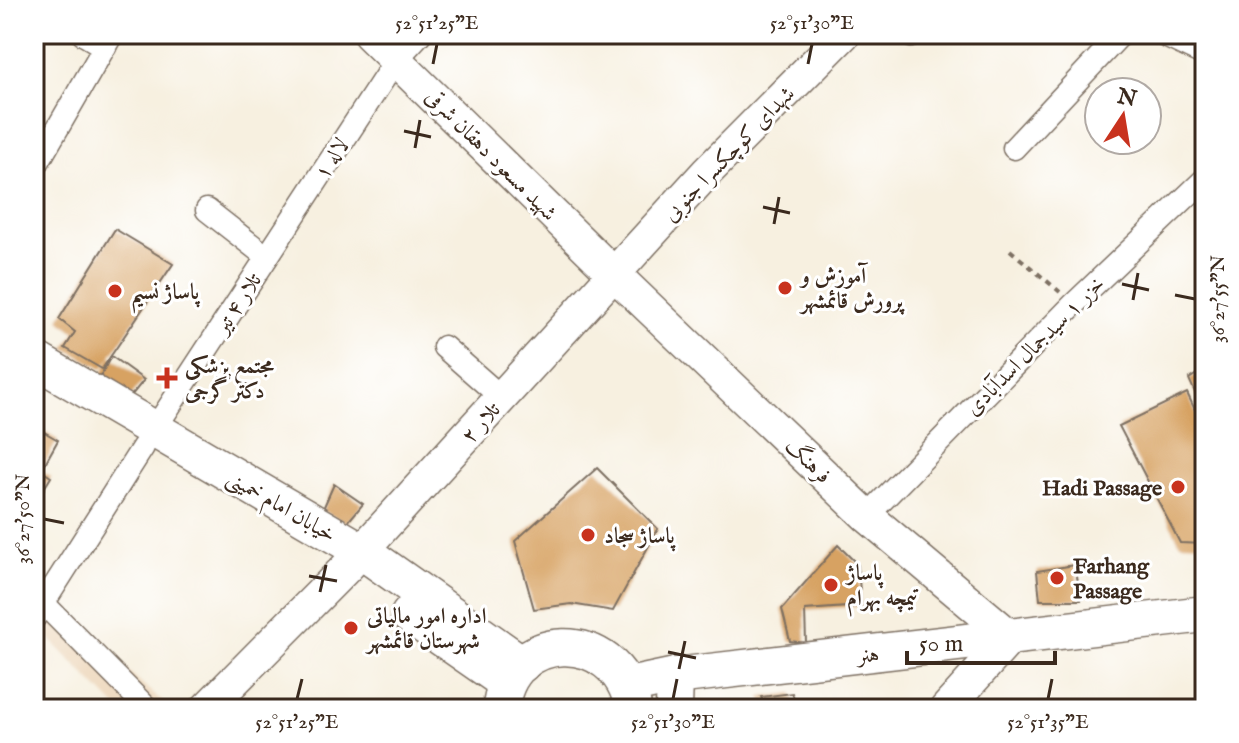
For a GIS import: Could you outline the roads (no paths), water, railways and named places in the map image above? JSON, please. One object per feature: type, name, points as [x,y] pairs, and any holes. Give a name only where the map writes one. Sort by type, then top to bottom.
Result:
[{"type":"main road","name":"شهید مسعود دهقان شرقی","points":[[369,34],[615,275]]},
{"type":"main road","name":"شهدای کوچکسرا جنوبی","points":[[615,275],[707,172],[844,34]]},
{"type":"main road","name":"تلار ۲","points":[[206,709],[354,560],[615,275]]},
{"type":"main road","name":"فرهنگ","points":[[615,275],[867,516],[1011,637]]},
{"type":"main road","name":"خیابان امام خمینی","points":[[34,359],[148,438],[354,560],[510,685]]},
{"type":"main road","name":"خیابان امام خمینی","points":[[34,382],[148,438]]},
{"type":"main road","name":"هنر","points":[[630,698],[1011,637],[1205,614]]},
{"type":"main road","points":[[946,709],[1011,637]]},
{"type":"main road","points":[[510,685],[539,653],[559,647],[580,648],[600,655],[616,669],[630,698]]},
{"type":"street","points":[[34,169],[109,40],[83,34]]},
{"type":"street","name":"لاله ۱","points":[[267,257],[396,60],[420,34]]},
{"type":"street","points":[[1014,148],[1121,34]]},
{"type":"street","points":[[1161,34],[1205,55]]},
{"type":"street","name":"خزر ۱ سیدجمال اسدآبادی","points":[[867,516],[1074,304],[1205,179]]},
{"type":"street","points":[[207,210],[267,257]]},
{"type":"street","name":"تلار ۴ تیر","points":[[38,610],[267,257]]},
{"type":"street","points":[[444,347],[502,398]]},
{"type":"street","points":[[38,610],[148,709]]},
{"type":"place","name":"آموزش و پرورش قائمشهر","points":[[785,288]]},
{"type":"place","name":"پاساژ نسیم","points":[[115,291]]},
{"type":"place","name":"مجتمع پزشکی دکتر گرجی","points":[[167,378]]},
{"type":"place","name":"Hadi Passage","points":[[1178,487]]},
{"type":"place","name":"پاساژ سجاد","points":[[588,535]]},
{"type":"place","name":"Farhang Passage","points":[[1057,578]]},
{"type":"place","name":"پاساژ تیمچه بهرام","points":[[831,585]]},
{"type":"place","name":"اداره امور مالیاتی شهرستان قائمشهر","points":[[351,628]]}]
